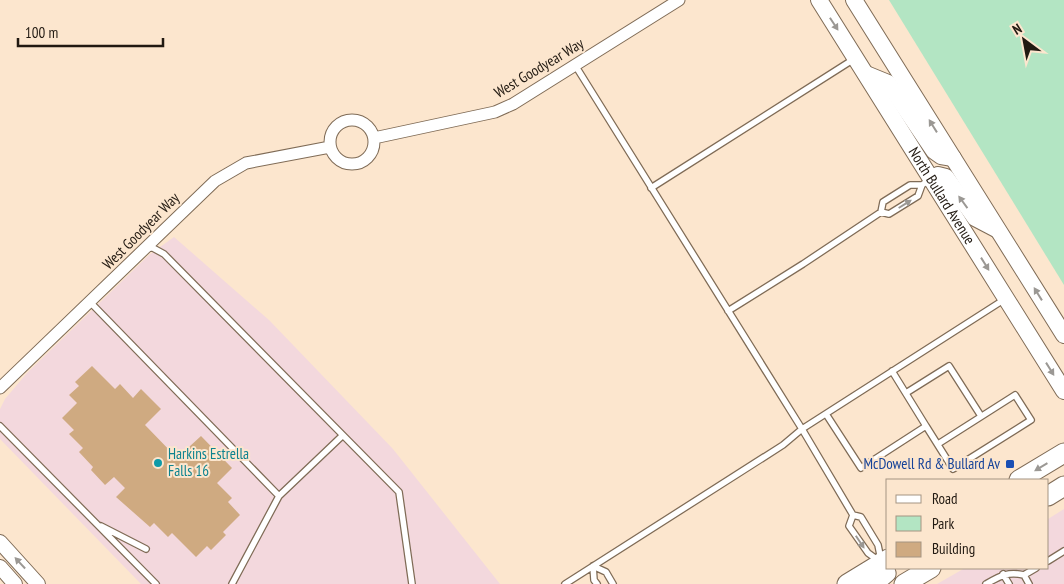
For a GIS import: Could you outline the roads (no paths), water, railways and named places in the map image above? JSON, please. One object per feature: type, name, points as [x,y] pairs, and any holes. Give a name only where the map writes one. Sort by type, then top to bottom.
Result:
[{"type":"main road","name":"North Bullard Avenue","points":[[819,0],[866,74],[926,182],[1006,298],[1064,391]]},
{"type":"main road","name":"North Bullard Avenue","points":[[854,0],[1064,335]]},
{"type":"main road","points":[[866,74],[888,83],[934,151],[941,156],[953,158]]},
{"type":"main road","points":[[926,182],[938,175],[946,177],[975,218],[998,230]]},
{"type":"main road","points":[[1021,479],[1064,453]]},
{"type":"main road","points":[[1049,495],[1064,486]]},
{"type":"main road","points":[[847,584],[885,561],[886,573],[873,584]]},
{"type":"main road","points":[[904,584],[929,569]]},
{"type":"street","name":"West Goodyear Way","points":[[374,138],[495,112],[513,104],[678,0]]},
{"type":"street","points":[[347,120],[364,123],[374,138],[370,154],[356,163],[340,160],[330,147],[333,130],[337,125],[347,120]]},
{"type":"street","name":"West Goodyear Way","points":[[0,388],[208,187],[230,171],[246,163],[330,147]]},
{"type":"street","points":[[0,542],[38,584]]},
{"type":"street","points":[[0,567],[14,584]]},
{"type":"lane","points":[[651,188],[856,58]]},
{"type":"lane","points":[[575,65],[802,429],[854,516]]},
{"type":"lane","points":[[728,311],[881,212],[889,214],[918,196],[926,182]]},
{"type":"lane","points":[[881,212],[882,202],[910,185],[926,182]]},
{"type":"lane","points":[[144,248],[153,248],[164,254],[399,492],[412,584]]},
{"type":"lane","points":[[565,584],[783,445],[802,429],[1006,298]]},
{"type":"lane","points":[[90,302],[279,496]]},
{"type":"lane","points":[[906,393],[949,366],[981,416]]},
{"type":"lane","points":[[892,371],[953,468],[1031,420],[1015,395],[938,444]]},
{"type":"lane","points":[[826,414],[861,468],[926,426]]},
{"type":"lane","points":[[0,426],[156,584]]},
{"type":"lane","points":[[232,584],[279,496],[342,436]]},
{"type":"lane","points":[[854,516],[849,526],[868,553],[885,561]]},
{"type":"lane","points":[[854,516],[861,517],[878,545],[885,561]]},
{"type":"lane","points":[[95,522],[146,548]]},
{"type":"lane","points":[[1049,559],[1064,551]]},
{"type":"lane","points":[[594,566],[594,580],[597,584]]},
{"type":"lane","points":[[594,566],[606,572],[613,584]]},
{"type":"lane","points":[[986,584],[1003,574],[1012,572],[1024,575],[1034,569]]},
{"type":"lane","points":[[1003,574],[1009,584]]},
{"type":"lane","points":[[1024,575],[1029,584]]},
{"type":"place","name":"Harkins Estrella Falls 16","points":[[158,463]]},
{"type":"place","name":"McDowell Rd & Bullard Av","points":[[1010,464]]}]
